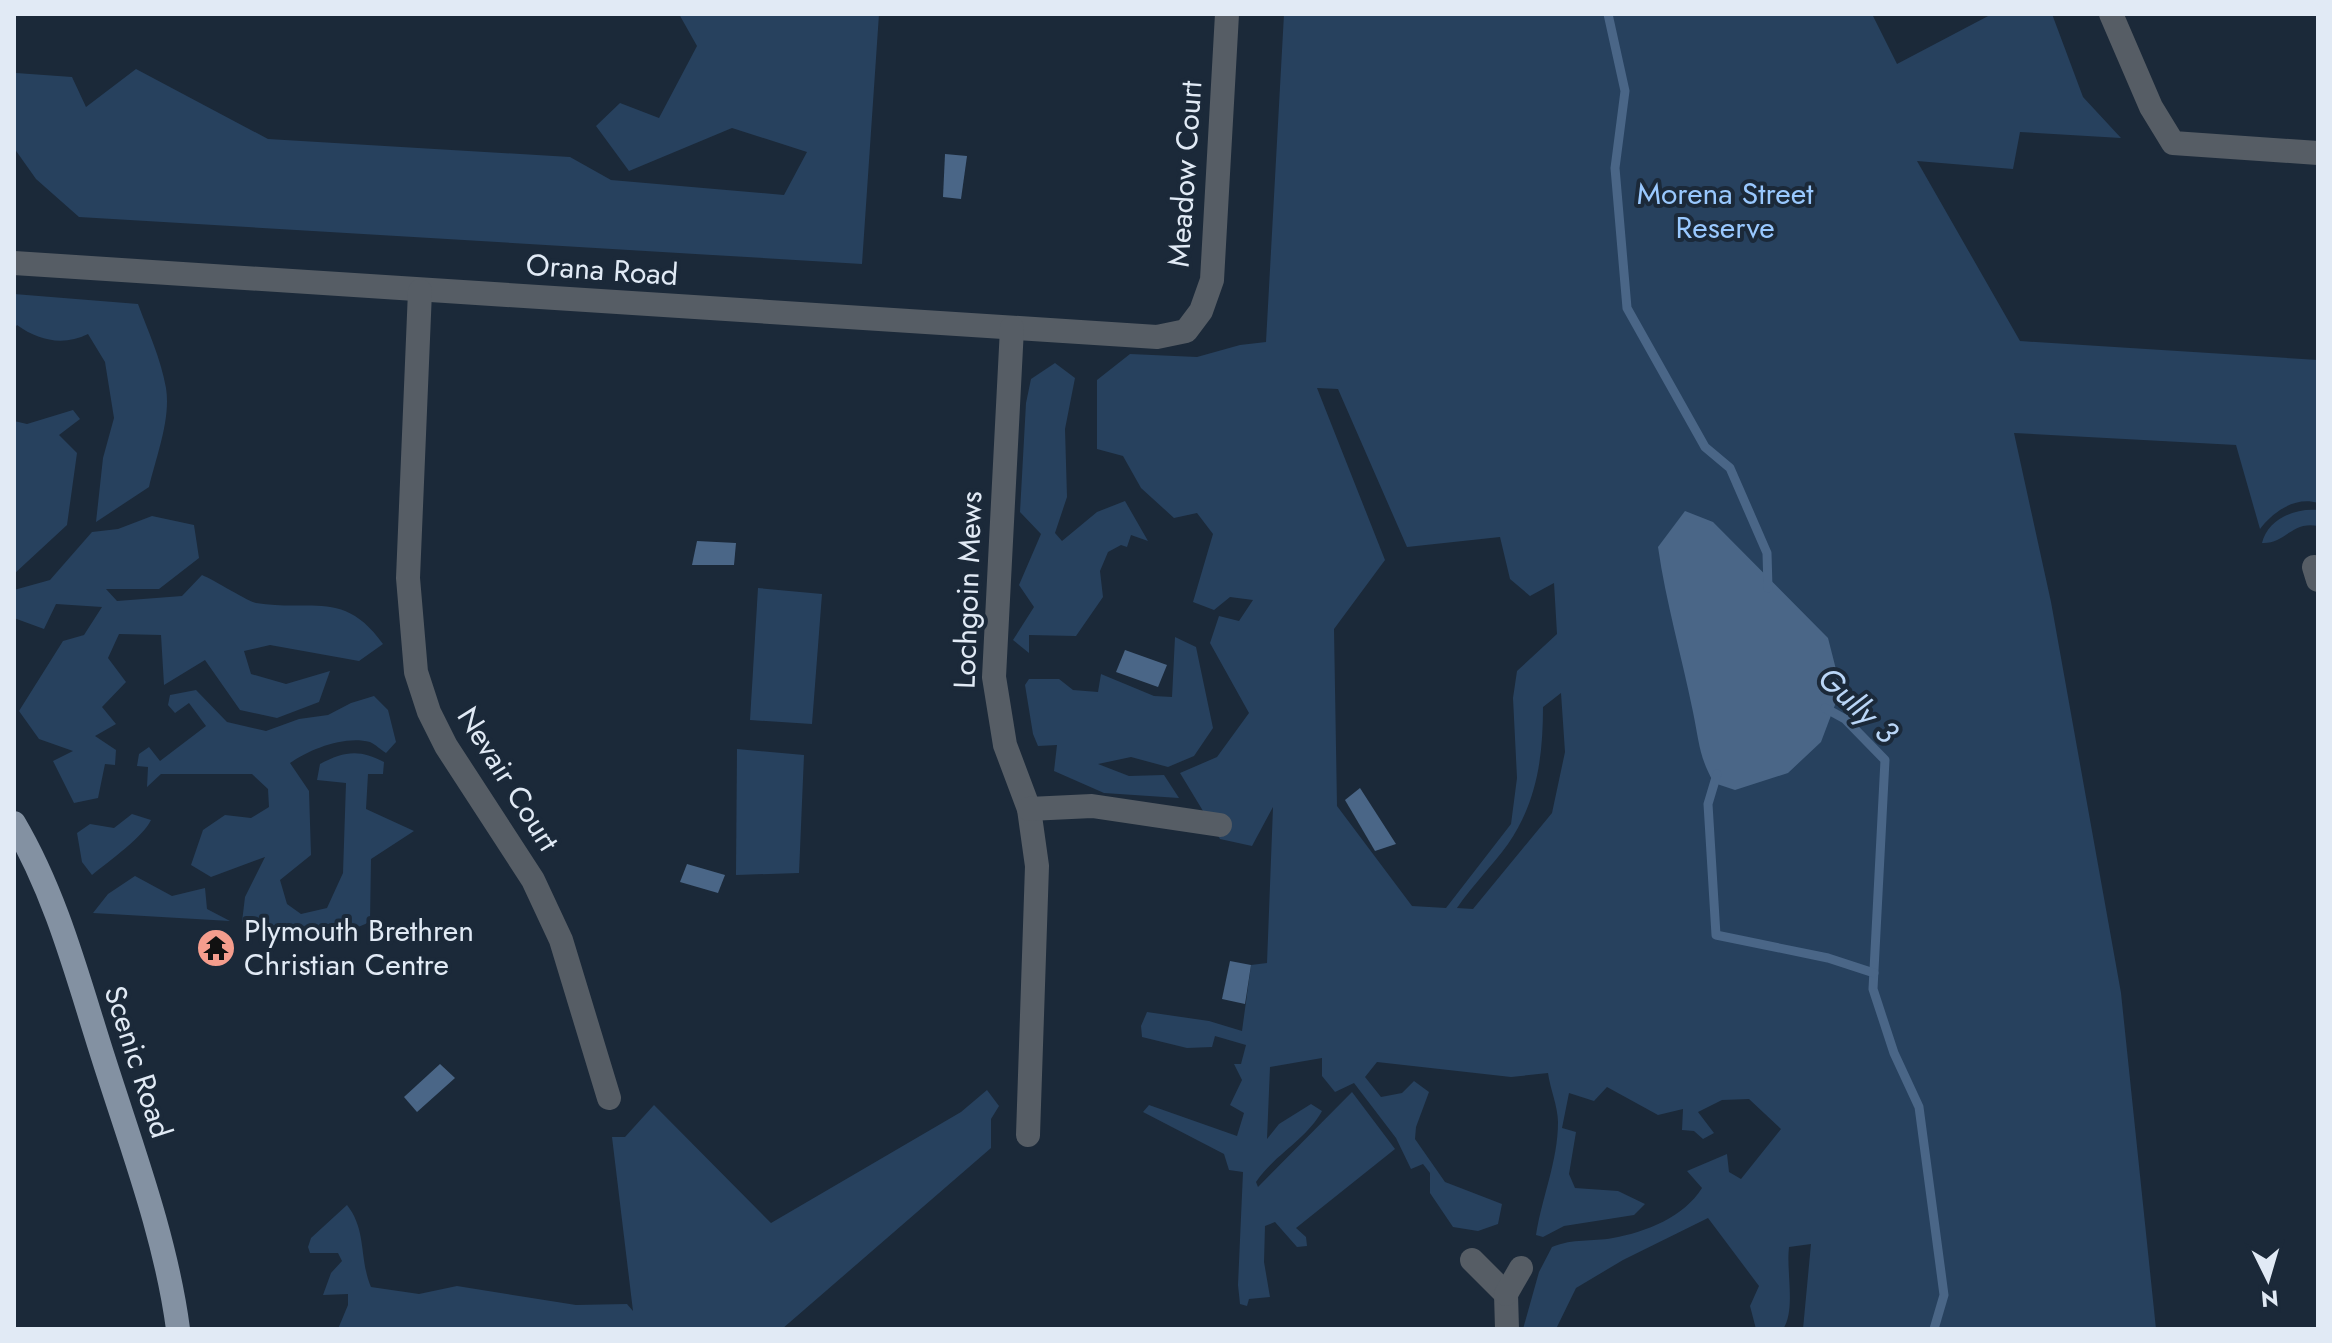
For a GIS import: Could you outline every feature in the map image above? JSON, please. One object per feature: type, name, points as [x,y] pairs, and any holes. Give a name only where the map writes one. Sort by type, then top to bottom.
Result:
[{"type":"main road","name":"Scenic Road","points":[[14,823],[43,873],[89,1014],[160,1243],[178,1329]]},
{"type":"street","name":"Meadow Court","points":[[1186,331],[1201,311],[1212,280],[1227,14]]},
{"type":"street","points":[[2111,14],[2151,107],[2173,143],[2318,153]]},
{"type":"street","name":"Orana Road","points":[[14,263],[1157,337],[1186,331]]},
{"type":"street","name":"Nevair Court","points":[[420,291],[408,578],[416,672],[429,712],[446,746],[533,880],[561,940],[609,1098]]},
{"type":"street","name":"Lochgoin Mews","points":[[1012,328],[994,677],[1005,745],[1029,809],[1037,866],[1028,1135]]},
{"type":"street","points":[[1029,809],[1092,806],[1220,825]]},
{"type":"street","points":[[1472,1260],[1506,1294]]},
{"type":"street","points":[[1507,1329],[1506,1294],[1521,1268]]},
{"type":"green space","points":[[679,14],[879,14],[862,264],[79,217],[36,179],[14,148],[16,73],[72,77],[86,107],[136,69],[268,139],[570,157],[611,180],[784,195],[807,152],[732,128],[629,171],[596,126],[620,103],[659,118],[697,46]]},
{"type":"green space","name":"Morena Street Reserve","points":[[1284,14],[1872,14],[1897,64],[1992,14],[2052,14],[2083,97],[2121,138],[2020,132],[2013,169],[1917,161],[2020,341],[2318,360],[2318,503],[2309,501],[2285,507],[2260,529],[2236,445],[2014,433],[2051,602],[2121,993],[2156,1329],[1803,1329],[1811,1244],[1789,1247],[1790,1301],[1783,1329],[1756,1329],[1750,1306],[1759,1286],[1708,1218],[1623,1260],[1576,1288],[1556,1329],[1523,1329],[1539,1272],[1552,1247],[1626,1235],[1663,1222],[1685,1207],[1702,1188],[1687,1171],[1727,1154],[1729,1172],[1741,1179],[1781,1129],[1749,1099],[1722,1100],[1698,1112],[1714,1133],[1703,1139],[1694,1131],[1682,1130],[1683,1109],[1658,1115],[1607,1087],[1594,1101],[1569,1093],[1562,1128],[1576,1132],[1569,1174],[1575,1188],[1618,1191],[1645,1204],[1634,1215],[1564,1226],[1543,1237],[1536,1235],[1555,1151],[1558,1122],[1548,1073],[1511,1077],[1377,1062],[1365,1077],[1381,1097],[1402,1093],[1414,1081],[1429,1092],[1416,1127],[1415,1139],[1445,1182],[1502,1204],[1498,1224],[1478,1231],[1453,1227],[1430,1193],[1430,1173],[1423,1164],[1411,1169],[1396,1138],[1354,1083],[1335,1092],[1322,1076],[1322,1058],[1270,1067],[1267,1139],[1279,1124],[1311,1104],[1322,1111],[1308,1130],[1263,1172],[1256,1182],[1258,1187],[1352,1092],[1395,1149],[1296,1228],[1306,1237],[1307,1246],[1297,1247],[1275,1222],[1265,1226],[1264,1262],[1270,1297],[1249,1299],[1247,1306],[1240,1304],[1238,1285],[1243,1172],[1229,1170],[1224,1154],[1143,1112],[1149,1105],[1237,1136],[1244,1113],[1230,1105],[1242,1080],[1234,1064],[1241,1064],[1246,1045],[1215,1036],[1212,1047],[1187,1048],[1142,1037],[1141,1026],[1147,1012],[1209,1021],[1242,1031],[1251,965],[1267,963],[1273,807],[1252,846],[1220,839],[1180,773],[1217,757],[1249,713],[1210,643],[1219,616],[1239,621],[1253,600],[1230,597],[1214,610],[1193,602],[1213,534],[1197,513],[1174,518],[1141,488],[1123,456],[1097,449],[1097,380],[1130,354],[1197,357],[1240,345],[1266,342]],"holes":[[[1317,388],[1338,389],[1407,547],[1500,537],[1510,579],[1530,596],[1554,583],[1557,634],[1517,671],[1513,698],[1517,778],[1511,824],[1446,908],[1412,906],[1337,806],[1334,629],[1385,560]],[[1561,693],[1565,752],[1552,813],[1473,909],[1457,908],[1508,844],[1526,812],[1540,761],[1543,707]]]},
{"type":"green space","points":[[14,294],[138,304],[154,345],[167,400],[165,425],[149,487],[96,522],[103,458],[114,418],[105,362],[88,334],[61,341],[34,335],[17,325],[14,329]]},
{"type":"green space","points":[[1055,363],[1075,378],[1065,429],[1067,497],[1055,533],[1062,541],[1097,512],[1125,501],[1148,541],[1131,535],[1127,547],[1121,545],[1108,552],[1100,571],[1103,597],[1076,636],[1029,635],[1029,653],[1013,640],[1034,607],[1019,585],[1041,534],[1020,512],[1026,403],[1031,379]]},
{"type":"green space","points":[[73,410],[80,419],[59,435],[77,453],[67,525],[14,574],[14,421],[27,424]]},
{"type":"green space","points":[[2318,510],[2318,526],[2301,527],[2277,540],[2262,543],[2276,521],[2291,513]]},
{"type":"green space","points":[[152,516],[194,525],[199,558],[159,589],[106,589],[117,601],[182,596],[202,575],[256,603],[340,609],[369,627],[383,644],[359,661],[270,645],[244,651],[251,674],[286,684],[330,671],[319,702],[277,718],[240,710],[205,660],[164,685],[161,635],[119,634],[108,658],[126,682],[102,707],[116,724],[95,736],[116,750],[115,765],[105,764],[98,798],[74,803],[53,761],[73,751],[39,739],[19,711],[63,641],[84,635],[102,607],[56,604],[44,629],[14,618],[14,590],[50,580],[92,532],[118,529]]},
{"type":"green space","points":[[758,588],[822,594],[812,724],[750,720]]},
{"type":"green space","points":[[1175,637],[1196,647],[1213,728],[1194,756],[1168,767],[1131,757],[1098,764],[1129,776],[1164,775],[1179,798],[1104,793],[1054,771],[1057,745],[1038,746],[1033,734],[1025,685],[1029,679],[1059,679],[1073,690],[1098,692],[1101,674],[1154,696],[1172,697]]},
{"type":"green space","points":[[196,690],[227,722],[266,731],[299,719],[328,715],[374,696],[388,710],[396,742],[386,753],[370,742],[350,740],[318,748],[290,763],[309,791],[311,855],[280,880],[287,904],[301,914],[327,908],[343,873],[346,783],[317,780],[320,764],[352,753],[384,762],[383,774],[368,774],[366,809],[414,831],[371,859],[370,921],[343,931],[326,932],[272,928],[242,922],[245,897],[265,857],[211,877],[191,865],[203,830],[225,815],[251,818],[269,807],[268,789],[252,774],[161,774],[147,787],[148,767],[137,766],[139,754],[149,747],[160,761],[206,726],[189,703],[175,713],[168,705],[170,695]]},
{"type":"green space","points":[[737,749],[804,755],[799,873],[736,875]]},
{"type":"green space","points":[[132,814],[151,820],[133,841],[92,875],[82,862],[77,833],[90,824],[114,828]]},
{"type":"green space","points":[[135,876],[172,896],[205,888],[207,909],[230,921],[93,913],[108,894]]},
{"type":"green space","points":[[987,1090],[999,1106],[991,1119],[991,1148],[782,1329],[338,1329],[348,1305],[348,1294],[323,1295],[331,1273],[342,1261],[338,1253],[310,1253],[308,1247],[311,1238],[347,1205],[358,1224],[371,1287],[419,1294],[457,1286],[576,1305],[627,1304],[633,1311],[612,1137],[625,1137],[654,1105],[771,1223],[961,1112]]},
{"type":"shaded area","points":[[945,154],[967,156],[961,199],[943,197]]},
{"type":"shaded area","points":[[1685,511],[1713,522],[1828,638],[1841,689],[1821,742],[1788,773],[1735,790],[1714,783],[1702,757],[1661,568],[1658,547]]},
{"type":"shaded area","points":[[697,541],[736,543],[734,565],[692,565]]},
{"type":"shaded area","points":[[1125,650],[1167,665],[1158,687],[1116,672]]},
{"type":"shaded area","points":[[1360,788],[1396,844],[1375,851],[1345,800]]},
{"type":"shaded area","points":[[687,864],[725,875],[718,893],[680,882]]},
{"type":"shaded area","points":[[1230,961],[1251,965],[1245,1004],[1222,999]]},
{"type":"shaded area","points":[[440,1064],[455,1078],[417,1112],[404,1097]]},
{"type":"waterway","name":"Gully 3","points":[[1608,14],[1625,91],[1615,168],[1627,308],[1705,447],[1730,468],[1767,553],[1768,588]]},
{"type":"waterway","name":"Gully 3","points":[[1825,708],[1845,719],[1885,760],[1873,989],[1894,1053],[1919,1107],[1944,1295],[1934,1329]]},
{"type":"waterway","points":[[1717,774],[1708,804],[1716,935],[1828,958],[1874,973]]},
{"type":"place","name":"Plymouth Brethren Christian Centre","points":[[216,948]]}]
